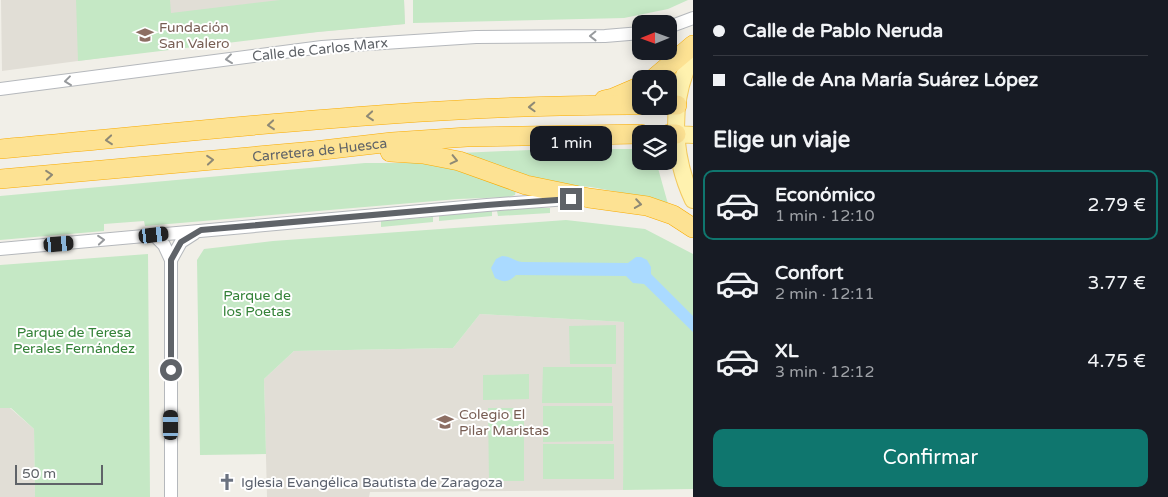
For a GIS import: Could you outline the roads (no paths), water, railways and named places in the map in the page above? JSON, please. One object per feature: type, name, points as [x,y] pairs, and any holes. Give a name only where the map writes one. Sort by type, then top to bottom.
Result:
[{"type":"highway","points":[[664,70],[693,45]]},
{"type":"highway","points":[[581,105],[613,98],[632,90]]},
{"type":"highway","name":"Carretera de Huesca","points":[[0,149],[453,110],[632,105]]},
{"type":"highway","name":"Carretera de Huesca","points":[[0,179],[314,151],[392,142],[467,137],[632,134]]},
{"type":"highway","points":[[314,151],[406,152],[432,156],[471,164],[526,185],[589,198],[647,206],[673,215],[693,228]]},
{"type":"main road","points":[[693,55],[682,81],[679,135],[679,160],[686,186],[693,200]]},
{"type":"street","points":[[678,24],[693,18]]},
{"type":"street","name":"Calle de Carlos Marx","points":[[0,89],[322,48],[468,38],[605,36],[632,34]]},
{"type":"street","points":[[0,249],[487,205],[589,198]]},
{"type":"street","points":[[171,260],[181,242],[201,230]]},
{"type":"street","points":[[154,235],[164,245],[171,260],[171,497]]},
{"type":"water","points":[[502,256],[522,262],[628,263],[636,257],[641,257],[647,260],[651,267],[651,274],[693,316],[693,332],[644,284],[633,283],[626,276],[516,275],[509,280],[501,281],[495,278],[491,268],[496,259]]},
{"type":"place","name":"Fundación San Valero","points":[[145,35]]},
{"type":"place","name":"Colegio El Pilar Maristas","points":[[445,422]]},
{"type":"place","name":"Iglesia Evangélica Bautista de Zaragoza","points":[[227,482]]},
{"type":"park label","name":"Parque de los Poetas","points":[[257,304]]},
{"type":"park label","name":"Parque de Teresa Perales Fernández","points":[[74,340]]}]
